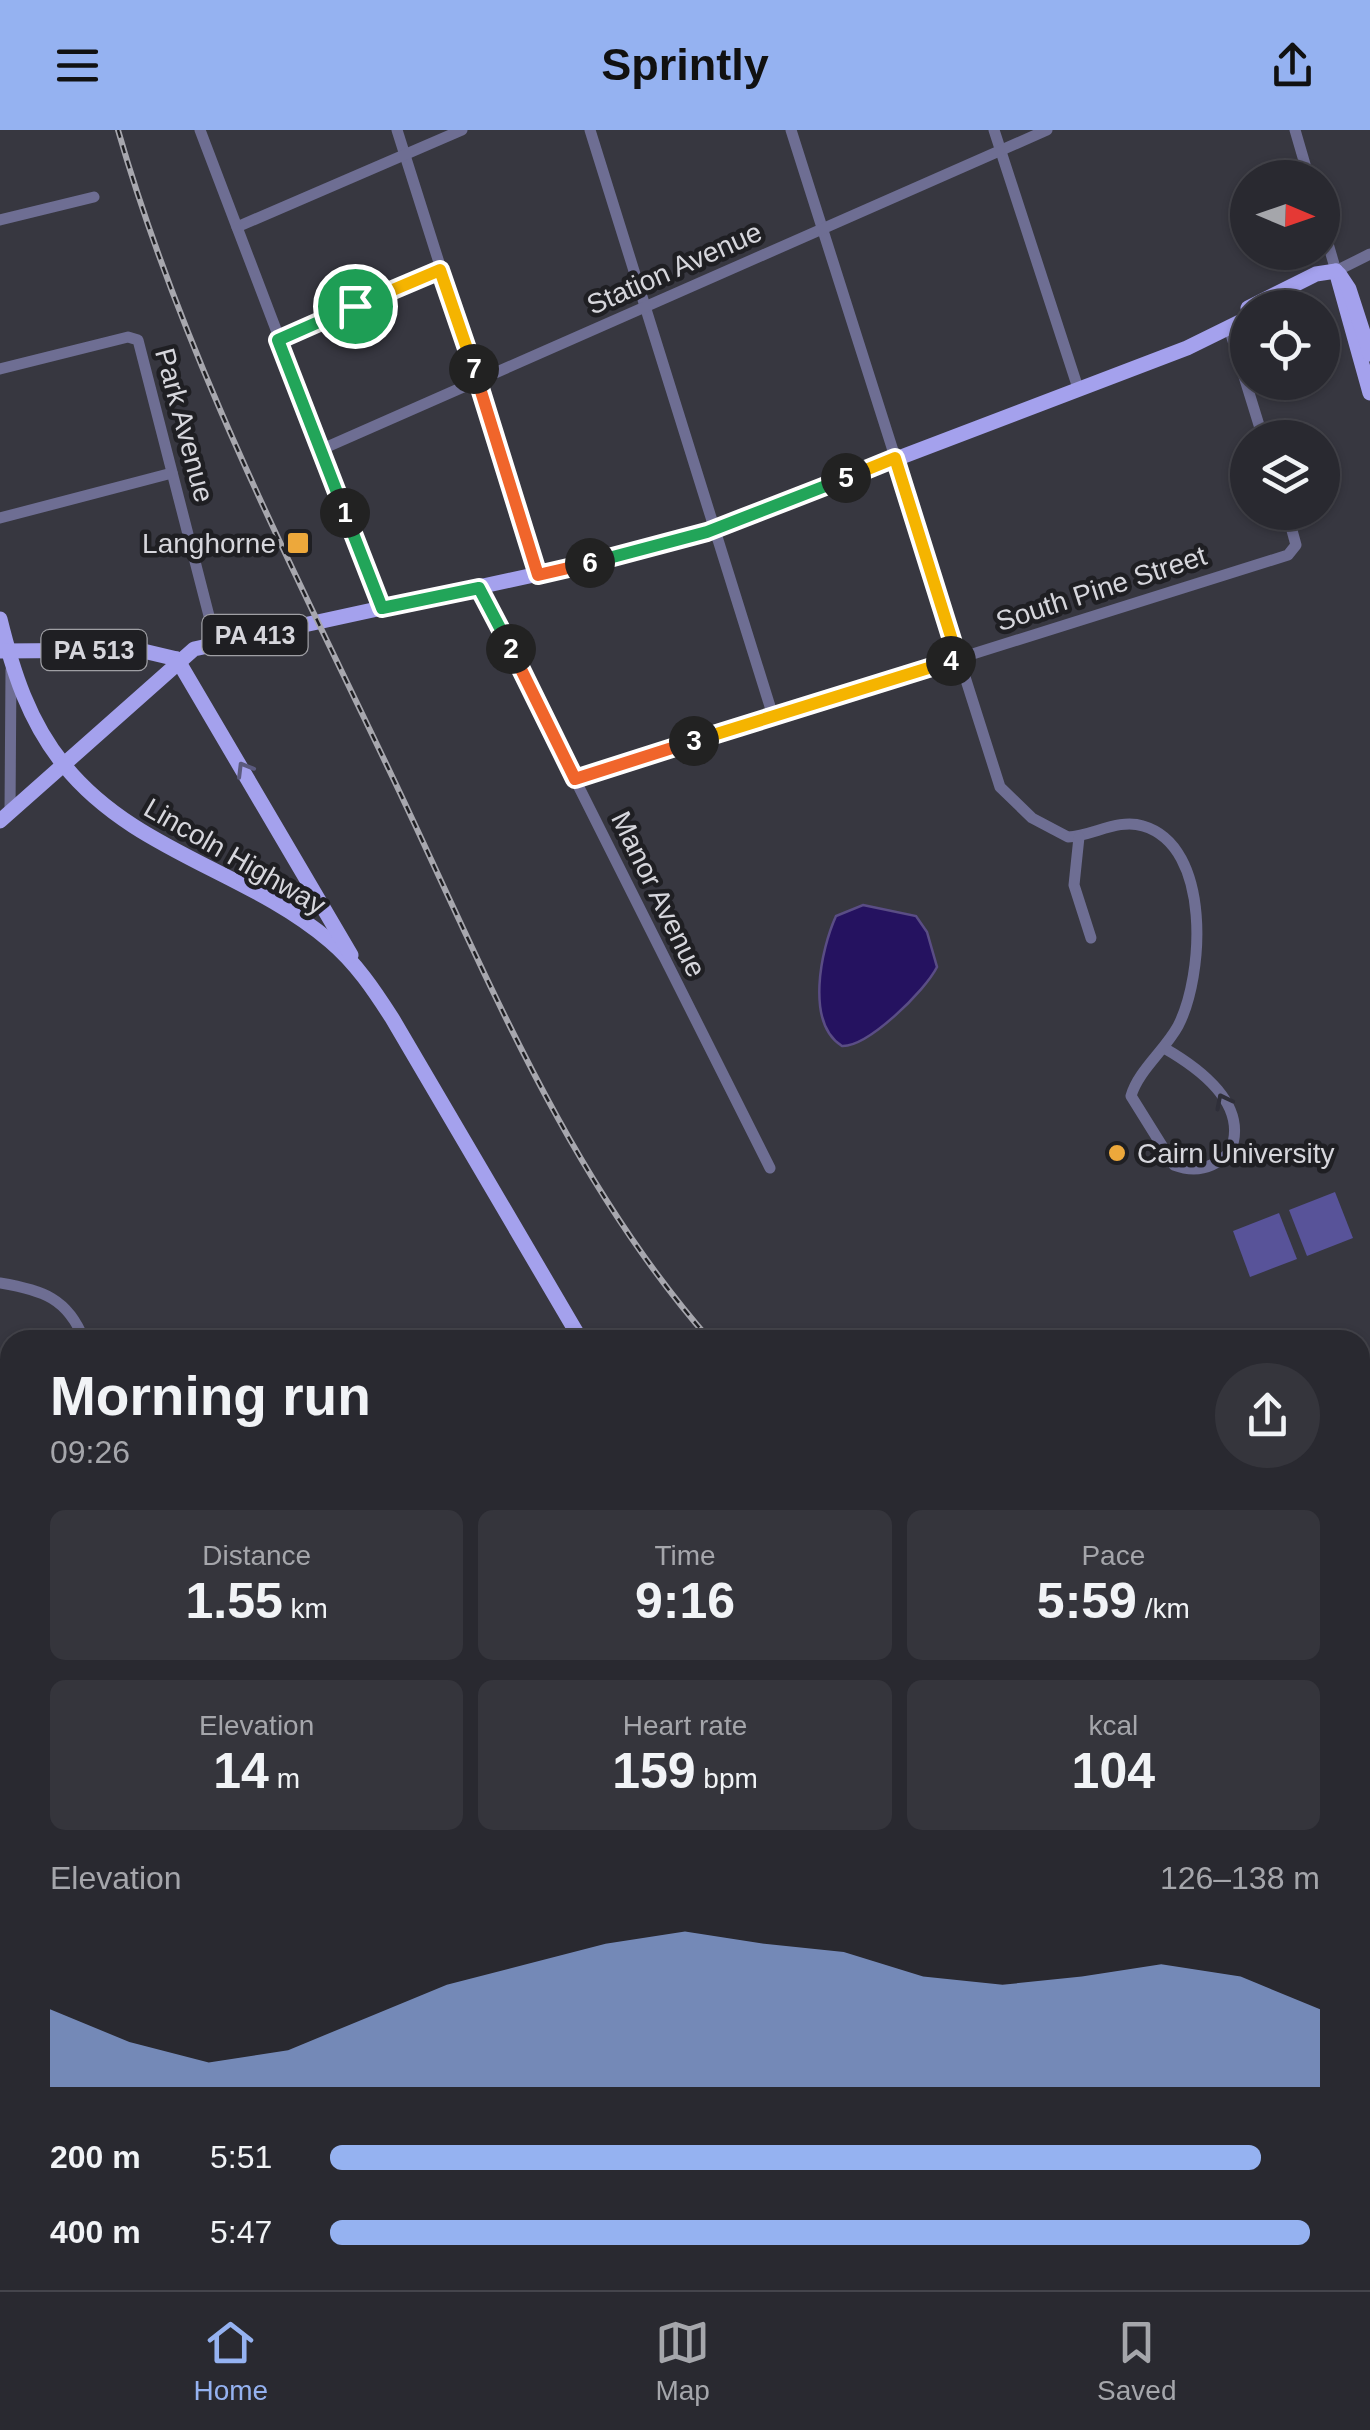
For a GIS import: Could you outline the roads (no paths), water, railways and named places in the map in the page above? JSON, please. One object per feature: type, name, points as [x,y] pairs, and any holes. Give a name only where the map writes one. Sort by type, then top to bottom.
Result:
[{"type":"main road","name":"PA 413","points":[[1284,290],[1316,274],[1336,270]]},
{"type":"main road","points":[[1301,290],[1336,270]]},
{"type":"main road","points":[[1336,270],[1349,289],[1370,354]]},
{"type":"main road","points":[[1336,270],[1370,393]]},
{"type":"main road","name":"PA 413","points":[[1132,368],[1230,317]]},
{"type":"main road","name":"PA 413","points":[[63,764],[178,659],[216,643],[538,575],[717,528],[1229,328]]},
{"type":"main road","name":"Lincoln Highway","points":[[0,620],[6,654],[33,717],[63,764],[120,819],[294,915],[357,968],[392,1018],[575,1330]]},
{"type":"main road","name":"PA 513","points":[[6,654],[139,650],[178,659]]},
{"type":"main road","name":"PA 413","points":[[178,659],[328,909],[357,968]]},
{"type":"main road","points":[[9,805],[63,764]]},
{"type":"street","points":[[200,130],[382,608]]},
{"type":"street","points":[[396,130],[538,575]]},
{"type":"street","points":[[237,227],[462,130]]},
{"type":"street","points":[[590,130],[774,716]]},
{"type":"street","points":[[792,130],[1000,787],[1032,818],[1054,832],[1079,836],[1123,824],[1148,827],[1167,841],[1182,865],[1193,896],[1198,950],[1189,999],[1164,1048],[1131,1092],[1174,1166],[1189,1170],[1207,1167],[1230,1152],[1235,1132],[1220,1092],[1194,1066],[1164,1048]]},
{"type":"street","points":[[994,130],[1078,388]]},
{"type":"street","name":"Station Avenue","points":[[320,450],[1047,130]]},
{"type":"street","points":[[1295,130],[1304,160]]},
{"type":"street","points":[[0,220],[94,196]]},
{"type":"street","points":[[1340,268],[1370,254]]},
{"type":"street","points":[[278,340],[440,270]]},
{"type":"street","points":[[1229,328],[1257,420]]},
{"type":"street","name":"Park Avenue","points":[[0,370],[134,337],[139,343],[216,643]]},
{"type":"street","points":[[0,518],[172,473]]},
{"type":"street","name":"South Pine Street","points":[[575,779],[1288,555],[1296,548],[1291,530]]},
{"type":"street","name":"Manor Avenue","points":[[479,588],[770,1168]]},
{"type":"street","points":[[6,654],[9,805]]},
{"type":"street","points":[[1079,836],[1074,885],[1091,938]]},
{"type":"street","points":[[0,1283],[58,1299],[80,1330]]},
{"type":"railway","points":[[118,130],[144,214],[207,378],[278,538],[496,997],[532,1070],[613,1210],[702,1330]]},
{"type":"place","name":"Langhorne","points":[[298,543]]},
{"type":"place","name":"Cairn University","points":[[1117,1153]]}]
